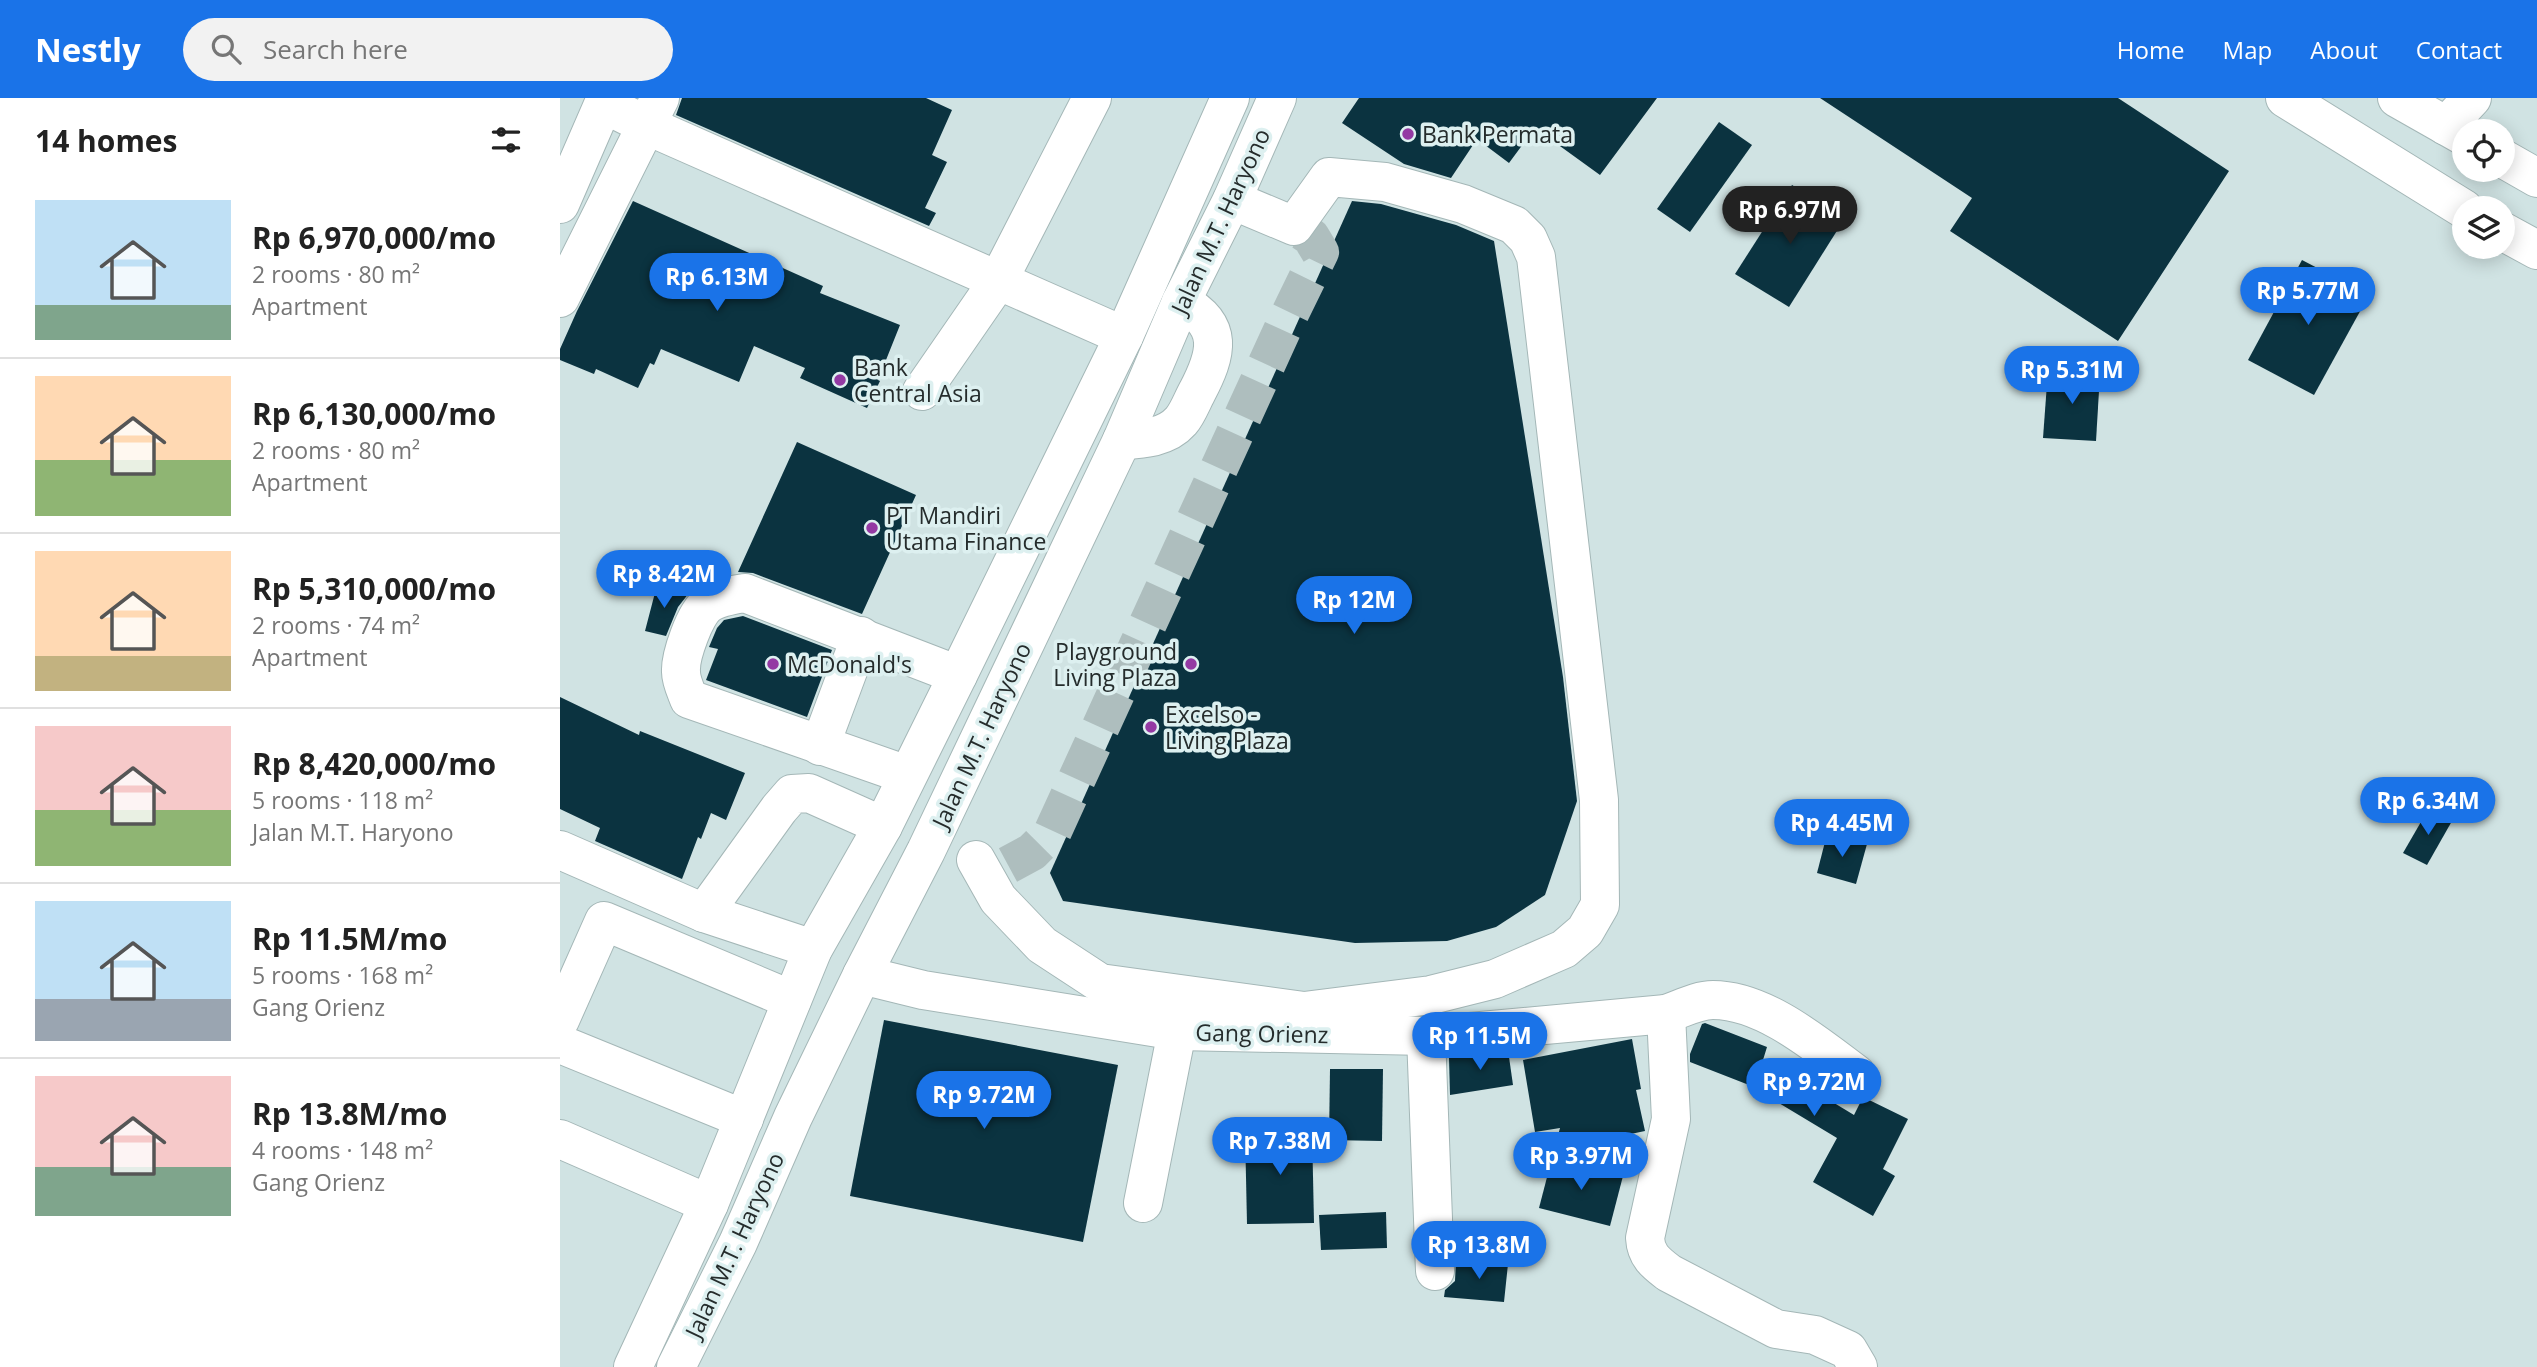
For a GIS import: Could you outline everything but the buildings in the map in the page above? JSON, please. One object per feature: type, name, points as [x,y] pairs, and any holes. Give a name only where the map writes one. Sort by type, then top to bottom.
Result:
[{"type":"main road","points":[[922,391],[998,281],[1093,98]]},
{"type":"main road","name":"Jalan M.T. Haryono","points":[[633,1367],[709,1204],[813,949],[883,826],[958,675],[1124,336],[1230,98]]},
{"type":"main road","name":"Jalan M.T. Haryono","points":[[676,1367],[738,1243],[793,1117],[926,851],[1122,440],[1181,302],[1232,200],[1277,98]]},
{"type":"main road","points":[[2285,98],[2452,202]]},
{"type":"main road","points":[[2397,98],[2452,129]]},
{"type":"main road","points":[[2461,119],[2472,98]]},
{"type":"main road","points":[[560,204],[605,101],[654,112],[998,281],[1124,336]]},
{"type":"main road","points":[[560,298],[654,112]]},
{"type":"main road","points":[[2515,165],[2537,178]]},
{"type":"main road","points":[[926,851],[951,853],[992,863],[998,899],[1042,945],[1100,983],[1304,1011],[1431,995],[1494,979],[1564,949],[1585,931],[1600,905],[1599,800],[1536,257],[1528,239],[1514,225],[1463,204],[1385,182],[1329,177],[1294,226],[1232,200]]},
{"type":"main road","points":[[2515,238],[2537,250]]},
{"type":"main road","points":[[1122,440],[1151,439],[1181,421],[1201,384],[1215,349],[1209,325],[1196,310],[1181,302]]},
{"type":"main road","points":[[907,775],[688,699],[680,673],[684,650],[705,606],[725,597],[745,593],[958,675]]},
{"type":"main road","points":[[820,746],[861,636]]},
{"type":"main road","points":[[704,913],[792,794],[809,793],[883,826]]},
{"type":"main road","points":[[560,850],[704,913],[813,949]]},
{"type":"main road","points":[[560,1020],[604,921],[792,1000]]},
{"type":"main road","name":"Gang Orienz","points":[[862,975],[923,990],[1178,1031],[1426,1036],[1666,1014],[1712,1000],[1732,1002],[1754,1009],[1799,1032],[1856,1074]]},
{"type":"main road","points":[[1666,1014],[1671,1119],[1645,1238],[1646,1250],[1654,1262],[1669,1273],[1776,1329],[1815,1335],[1847,1350],[1858,1367]]},
{"type":"main road","points":[[1143,1203],[1178,1031]]},
{"type":"main road","points":[[1426,1036],[1435,1271]]},
{"type":"main road","points":[[560,1044],[744,1119]]},
{"type":"main road","points":[[560,1139],[709,1204]]},
{"type":"tunnel","points":[[1008,865],[1032,852],[1053,831],[1320,252],[1311,237],[1294,226]]},
{"type":"place","name":"Bank Permata","points":[[1408,134]]},
{"type":"place","name":"Bank Central Asia","points":[[840,380]]},
{"type":"place","name":"PT Mandiri Utama Finance","points":[[872,528]]},
{"type":"place","name":"McDonald's","points":[[773,664]]},
{"type":"place","name":"Playground Living Plaza","points":[[1191,664]]},
{"type":"place","name":"Excelso - Living Plaza","points":[[1151,727]]}]
